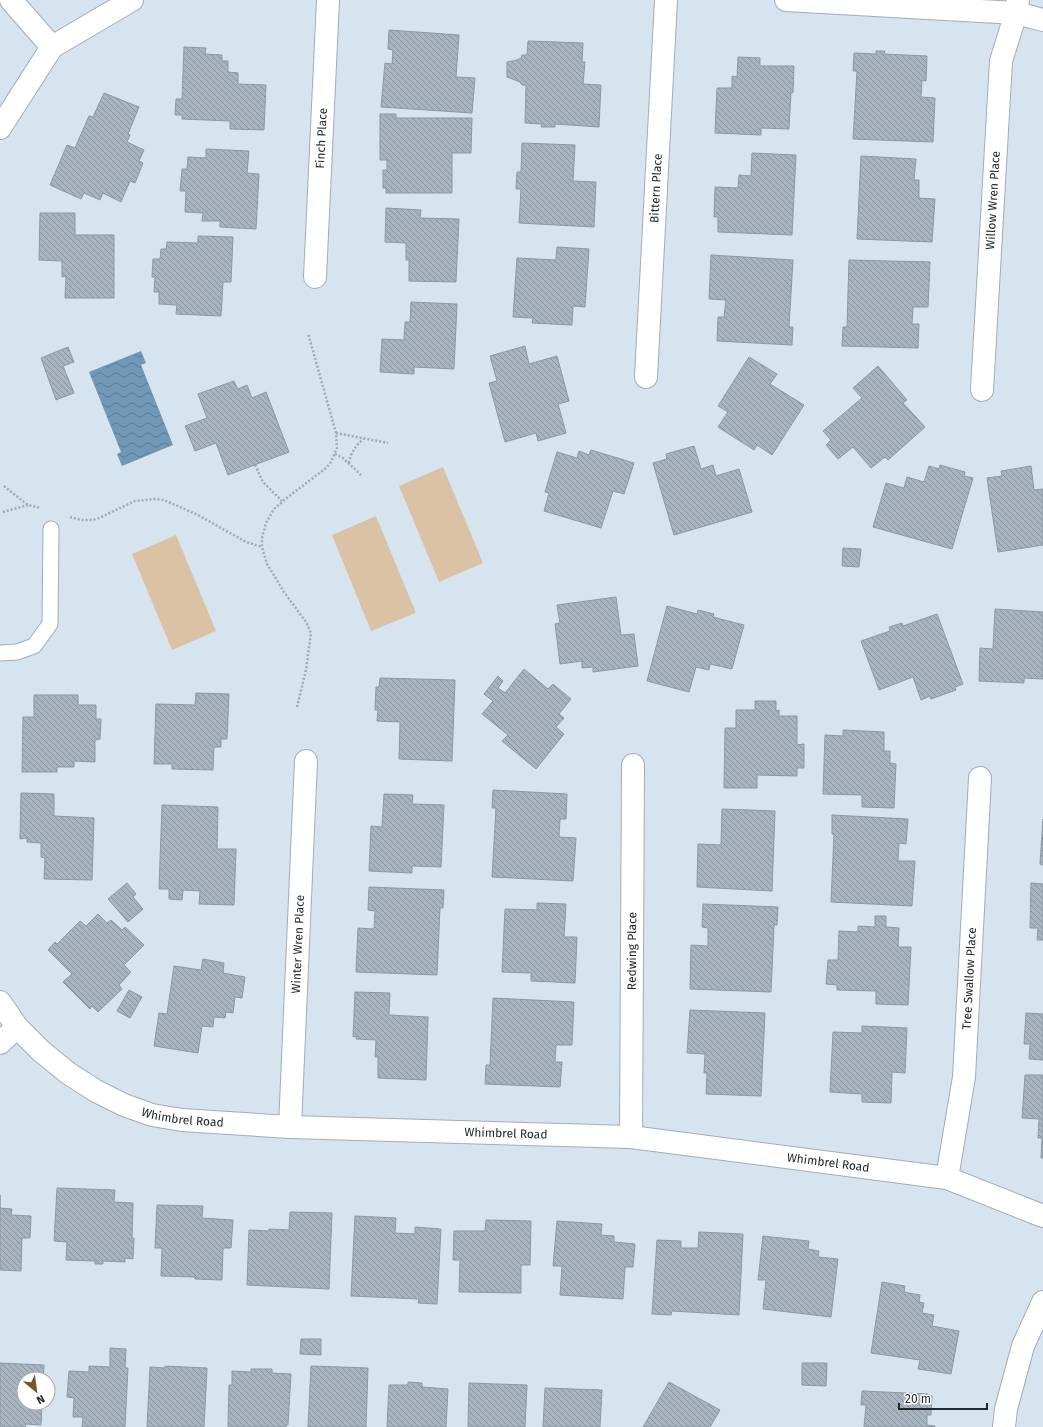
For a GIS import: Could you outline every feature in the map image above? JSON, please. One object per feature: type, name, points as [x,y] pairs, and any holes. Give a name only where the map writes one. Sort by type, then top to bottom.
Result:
[{"type":"street","points":[[11,0],[52,46]]},
{"type":"street","points":[[0,128],[52,46],[132,0]]},
{"type":"street","name":"Finch Place","points":[[315,277],[328,0]]},
{"type":"street","name":"Bittern Place","points":[[646,377],[666,0]]},
{"type":"street","points":[[786,0],[1017,7],[1043,20]]},
{"type":"street","name":"Willow Wren Place","points":[[982,390],[1001,61],[1017,7]]},
{"type":"street","name":"Winter Wren Place","points":[[290,1127],[306,761]]},
{"type":"street","name":"Redwing Place","points":[[631,1137],[633,765]]},
{"type":"street","name":"Tree Swallow Place","points":[[947,1178],[964,1077],[980,778]]},
{"type":"street","name":"Whimbrel Road","points":[[0,1002],[17,1027],[41,1051],[68,1073],[96,1091],[124,1105],[152,1115],[182,1120],[290,1127],[631,1137],[947,1178],[1043,1216]]},
{"type":"street","points":[[0,1043],[17,1027]]},
{"type":"street","points":[[1004,1427],[1006,1409],[1023,1346],[1043,1302]]},
{"type":"lane","points":[[0,653],[16,652],[34,646],[50,624],[51,529]]},
{"type":"path","points":[[297,707],[306,670],[311,633],[304,618],[272,575],[262,547],[266,523],[274,509],[282,501],[326,468],[331,462],[337,448],[336,433],[308,333]]},
{"type":"path","points":[[336,433],[388,443]]},
{"type":"path","points":[[349,463],[353,450],[364,438]]},
{"type":"path","points":[[335,454],[343,458],[361,475]]},
{"type":"path","points":[[255,465],[263,482],[282,501]]},
{"type":"path","points":[[4,486],[28,505],[43,509]]},
{"type":"path","points":[[66,516],[80,520],[97,519],[135,501],[155,499],[164,500],[198,515],[239,539],[262,547]]},
{"type":"path","points":[[4,512],[28,505]]},
{"type":"shaded area","points":[[443,467],[483,563],[439,582],[399,486]]},
{"type":"shaded area","points":[[376,516],[416,613],[371,631],[332,535]]},
{"type":"shaded area","points":[[176,535],[216,631],[172,650],[132,554]]},
{"type":"water","points":[[141,351],[146,363],[141,365],[173,445],[122,466],[117,454],[121,452],[89,372]]},
{"type":"building","points":[[389,30],[459,35],[456,77],[475,78],[472,113],[381,107],[385,63],[392,64],[393,50],[388,49]]},
{"type":"building","points":[[528,41],[583,43],[582,62],[585,62],[583,84],[601,85],[599,127],[555,124],[555,127],[541,127],[542,124],[525,123],[526,85],[522,85],[520,82],[507,77],[507,62],[517,60],[521,58],[522,55],[527,55]]},
{"type":"building","points":[[184,47],[206,48],[205,54],[222,55],[222,61],[228,61],[228,72],[238,73],[238,84],[266,85],[264,130],[230,129],[230,121],[182,119],[182,115],[175,115],[176,99],[182,99]]},
{"type":"building","points":[[876,51],[885,51],[884,54],[927,56],[926,81],[922,80],[921,97],[935,98],[933,142],[853,139],[857,71],[853,71],[854,53],[876,54]]},
{"type":"building","points":[[738,57],[760,58],[760,66],[794,66],[789,129],[761,128],[761,135],[715,133],[717,88],[732,88],[732,76],[737,77]]},
{"type":"building","points":[[104,93],[139,107],[128,134],[130,135],[127,142],[144,150],[139,161],[143,163],[135,183],[130,181],[121,202],[103,193],[100,200],[84,193],[81,199],[50,185],[67,145],[75,148],[89,116],[93,117]]},
{"type":"building","points":[[380,114],[396,114],[396,118],[472,118],[471,153],[452,153],[452,193],[386,193],[386,188],[383,188],[383,170],[387,170],[387,160],[380,160]]},
{"type":"building","points":[[522,143],[575,145],[573,181],[596,182],[594,227],[519,223],[521,189],[516,189],[517,172],[521,172]]},
{"type":"building","points":[[206,149],[249,151],[247,173],[259,174],[256,229],[220,227],[220,221],[202,221],[203,213],[185,212],[186,191],[180,191],[182,169],[187,169],[188,157],[206,158]]},
{"type":"building","points":[[752,153],[796,155],[792,235],[718,232],[718,217],[714,217],[715,187],[738,188],[739,175],[751,176]]},
{"type":"building","points":[[861,156],[916,159],[914,180],[919,180],[919,198],[935,199],[932,242],[857,239]]},
{"type":"building","points":[[386,208],[421,210],[420,218],[459,219],[456,282],[409,281],[409,260],[406,260],[406,243],[385,242]]},
{"type":"building","points":[[40,213],[75,213],[75,235],[114,235],[114,298],[65,298],[66,276],[62,277],[62,261],[39,260]]},
{"type":"building","points":[[198,236],[233,237],[231,282],[223,282],[221,316],[176,314],[177,305],[159,304],[159,292],[154,292],[155,277],[152,277],[153,259],[160,259],[161,249],[166,249],[167,242],[198,243]]},
{"type":"building","points":[[557,247],[589,249],[585,307],[573,306],[572,325],[532,323],[533,318],[513,317],[517,258],[556,260]]},
{"type":"building","points":[[711,255],[793,260],[789,327],[793,327],[792,345],[717,341],[718,317],[724,317],[726,300],[709,299]]},
{"type":"building","points":[[849,260],[930,262],[928,307],[913,307],[912,324],[919,324],[918,348],[842,346],[843,327],[847,327]]},
{"type":"building","points":[[411,302],[457,304],[454,369],[414,367],[414,374],[380,372],[382,339],[404,340],[405,322],[410,322]]},
{"type":"building","points":[[525,346],[529,364],[557,356],[569,401],[558,404],[566,433],[538,441],[536,433],[505,442],[489,383],[497,381],[490,356]]},
{"type":"building","points":[[68,347],[74,362],[63,366],[74,393],[56,400],[41,358]]},
{"type":"building","points":[[749,357],[777,374],[770,384],[804,405],[772,455],[757,445],[754,450],[718,427],[728,412],[718,406]]},
{"type":"building","points":[[878,366],[907,400],[903,403],[925,427],[888,460],[885,457],[871,468],[853,447],[838,459],[826,445],[831,440],[823,431],[862,398],[853,388]]},
{"type":"building","points":[[234,381],[238,389],[247,385],[252,398],[266,392],[289,452],[228,475],[216,443],[195,451],[185,426],[207,418],[198,394]]},
{"type":"building","points":[[694,446],[701,469],[713,465],[716,476],[739,469],[752,512],[674,535],[653,463],[667,459],[666,454]]},
{"type":"building","points":[[591,450],[634,463],[624,494],[613,491],[601,528],[544,511],[549,493],[545,492],[557,452],[577,458],[579,451],[589,455]]},
{"type":"building","points":[[940,465],[965,472],[964,476],[973,478],[952,549],[873,527],[886,483],[904,488],[907,477],[924,482],[929,466],[939,469]]},
{"type":"building","points":[[1031,466],[1034,490],[1043,489],[1043,545],[998,552],[987,478],[1002,476],[1001,471]]},
{"type":"building","points":[[843,548],[861,549],[859,567],[842,566]]},
{"type":"building","points":[[616,597],[621,635],[634,634],[638,666],[593,672],[593,667],[582,668],[582,661],[560,664],[555,624],[560,623],[557,605]]},
{"type":"building","points":[[667,606],[697,614],[698,610],[714,614],[713,617],[744,625],[732,669],[710,664],[709,670],[696,667],[689,692],[647,681]]},
{"type":"building","points":[[995,609],[1043,612],[1043,679],[1024,678],[1024,683],[979,681],[980,648],[993,649]]},
{"type":"building","points":[[937,614],[963,684],[955,687],[956,690],[931,699],[930,696],[921,700],[913,677],[879,690],[861,641],[890,631],[889,627],[902,623],[903,626]]},
{"type":"building","points":[[524,669],[548,689],[553,684],[571,699],[559,714],[564,718],[556,727],[564,734],[536,769],[502,741],[508,735],[482,714],[493,701],[484,694],[498,676],[503,681],[498,688],[505,693]]},
{"type":"building","points":[[380,678],[455,680],[452,761],[399,759],[400,722],[377,721],[378,710],[375,710],[376,687],[379,687]]},
{"type":"building","points":[[196,693],[229,694],[227,739],[221,739],[221,747],[214,747],[213,770],[172,769],[172,764],[154,764],[156,704],[195,705]]},
{"type":"building","points":[[34,695],[78,695],[78,705],[96,705],[96,719],[101,719],[100,739],[95,740],[95,762],[74,761],[74,767],[57,767],[57,772],[22,772],[23,717],[34,717]]},
{"type":"building","points":[[755,701],[776,701],[776,711],[779,710],[779,716],[797,716],[797,745],[804,744],[804,768],[797,768],[797,776],[757,775],[757,788],[724,788],[725,728],[736,728],[736,710],[755,710]]},
{"type":"building","points":[[843,730],[884,732],[884,751],[890,751],[890,763],[896,764],[894,808],[862,807],[862,795],[823,794],[825,735],[843,736]]},
{"type":"building","points":[[493,790],[567,794],[566,819],[560,819],[559,837],[576,838],[573,881],[492,877],[496,808],[492,808]]},
{"type":"building","points":[[21,793],[54,794],[54,816],[94,818],[92,880],[44,879],[45,858],[41,857],[41,843],[27,842],[27,838],[20,839]]},
{"type":"building","points":[[384,794],[413,795],[412,804],[444,805],[441,867],[412,866],[412,873],[369,871],[371,826],[382,827]]},
{"type":"building","points":[[162,805],[218,807],[217,849],[236,849],[234,905],[199,904],[200,891],[183,890],[182,900],[169,899],[169,889],[159,889]]},
{"type":"building","points":[[722,809],[775,811],[772,891],[697,887],[698,844],[721,845]]},
{"type":"building","points":[[832,815],[908,819],[906,844],[899,843],[898,861],[915,861],[912,906],[831,902],[834,834],[832,834]]},
{"type":"building","points":[[1043,819],[1043,865],[1040,864]]},
{"type":"building","points":[[127,883],[136,894],[133,897],[143,909],[128,922],[108,899]]},
{"type":"building","points":[[1031,883],[1043,884],[1043,940],[1037,940],[1038,928],[1030,928]]},
{"type":"building","points":[[369,887],[444,890],[443,908],[440,908],[437,975],[356,972],[358,928],[374,929],[375,911],[368,910]]},
{"type":"building","points":[[537,903],[566,904],[564,937],[577,937],[575,983],[531,981],[531,973],[502,972],[505,909],[537,910]]},
{"type":"building","points":[[703,904],[778,907],[777,925],[774,925],[771,992],[690,989],[691,945],[708,946],[708,928],[702,927]]},
{"type":"building","points":[[98,914],[107,923],[111,920],[122,930],[125,927],[144,945],[124,965],[131,972],[119,985],[122,989],[98,1012],[92,1006],[90,1009],[63,982],[72,974],[48,950],[55,942],[57,944],[80,921],[86,926]]},
{"type":"building","points":[[875,916],[886,916],[886,927],[899,928],[898,947],[911,947],[908,1005],[876,1004],[876,991],[837,990],[837,985],[826,984],[828,960],[838,960],[839,931],[858,932],[858,926],[875,927]]},
{"type":"building","points":[[203,959],[224,963],[223,973],[245,977],[242,998],[235,997],[233,1013],[226,1012],[225,1018],[214,1017],[213,1027],[202,1026],[198,1053],[154,1046],[159,1013],[167,1014],[174,966],[201,970]]},
{"type":"building","points":[[129,990],[142,997],[130,1018],[117,1011]]},
{"type":"building","points":[[355,992],[390,993],[389,1015],[428,1017],[426,1080],[378,1078],[378,1057],[375,1057],[376,1040],[356,1039],[357,1036],[353,1037]]},
{"type":"building","points":[[493,998],[574,1002],[572,1045],[556,1045],[555,1062],[562,1062],[560,1087],[485,1084],[486,1065],[490,1065]]},
{"type":"building","points":[[690,1010],[765,1013],[761,1096],[706,1094],[707,1073],[704,1073],[705,1054],[687,1053]]},
{"type":"building","points":[[1026,1013],[1043,1014],[1043,1060],[1029,1059],[1030,1044],[1024,1044]]},
{"type":"building","points":[[862,1026],[907,1028],[905,1073],[892,1072],[891,1103],[862,1102],[862,1094],[830,1092],[833,1032],[862,1033]]},
{"type":"building","points":[[1025,1075],[1043,1075],[1043,1158],[1041,1158],[1042,1138],[1038,1138],[1039,1119],[1022,1118]]},
{"type":"building","points":[[57,1188],[115,1190],[114,1202],[133,1203],[133,1259],[125,1258],[125,1262],[103,1261],[103,1264],[95,1264],[95,1261],[66,1260],[67,1242],[54,1241]]},
{"type":"building","points":[[157,1205],[203,1206],[202,1218],[233,1220],[231,1248],[223,1248],[222,1280],[195,1279],[195,1277],[161,1276],[162,1248],[155,1248]]},
{"type":"building","points":[[0,1208],[12,1209],[11,1215],[31,1216],[30,1238],[22,1238],[21,1271],[0,1270]]},
{"type":"building","points":[[290,1212],[332,1213],[329,1289],[247,1285],[249,1230],[289,1230]]},
{"type":"building","points":[[355,1216],[396,1218],[395,1233],[415,1234],[415,1227],[441,1229],[437,1304],[418,1303],[419,1299],[351,1296]]},
{"type":"building","points":[[486,1220],[531,1221],[530,1265],[521,1265],[521,1293],[459,1292],[460,1260],[453,1260],[454,1231],[485,1231]]},
{"type":"building","points":[[557,1221],[602,1224],[601,1235],[614,1236],[614,1242],[635,1244],[633,1267],[625,1267],[623,1299],[560,1295],[562,1266],[553,1266]]},
{"type":"building","points":[[699,1232],[743,1234],[739,1315],[672,1311],[671,1315],[652,1314],[657,1240],[681,1241],[681,1248],[698,1248]]},
{"type":"building","points":[[763,1236],[809,1241],[808,1249],[819,1251],[818,1257],[838,1259],[831,1317],[763,1309],[766,1280],[758,1280]]},
{"type":"building","points":[[882,1282],[905,1286],[904,1292],[920,1295],[919,1302],[924,1303],[922,1313],[934,1315],[932,1326],[959,1331],[951,1374],[918,1369],[920,1360],[871,1353]]},
{"type":"building","points":[[301,1339],[321,1339],[321,1355],[300,1354]]},
{"type":"building","points":[[110,1348],[126,1349],[125,1368],[128,1368],[125,1427],[82,1427],[83,1417],[73,1417],[74,1398],[67,1397],[69,1371],[89,1372],[89,1366],[110,1367]]},
{"type":"building","points":[[0,1363],[44,1365],[44,1371],[16,1371],[16,1411],[42,1411],[41,1425],[26,1424],[25,1427],[0,1427]]},
{"type":"building","points":[[802,1363],[827,1363],[826,1386],[802,1385]]},
{"type":"building","points":[[165,1366],[207,1368],[204,1427],[147,1427],[150,1367],[165,1368]]},
{"type":"building","points":[[311,1366],[368,1368],[366,1427],[308,1427]]},
{"type":"building","points":[[251,1369],[272,1369],[272,1373],[291,1374],[288,1425],[286,1425],[286,1427],[228,1427],[229,1385],[232,1385],[232,1371],[251,1372]]},
{"type":"building","points":[[408,1382],[422,1383],[422,1387],[448,1389],[446,1427],[387,1427],[389,1385],[408,1385]]},
{"type":"building","points":[[669,1382],[720,1410],[710,1427],[643,1427]]},
{"type":"building","points":[[469,1383],[527,1385],[525,1427],[468,1427]]},
{"type":"building","points":[[545,1388],[602,1390],[600,1427],[543,1427]]},
{"type":"building","points":[[862,1391],[928,1394],[928,1396],[932,1396],[931,1415],[927,1415],[927,1425],[935,1427],[864,1427],[866,1405],[861,1405]]}]
